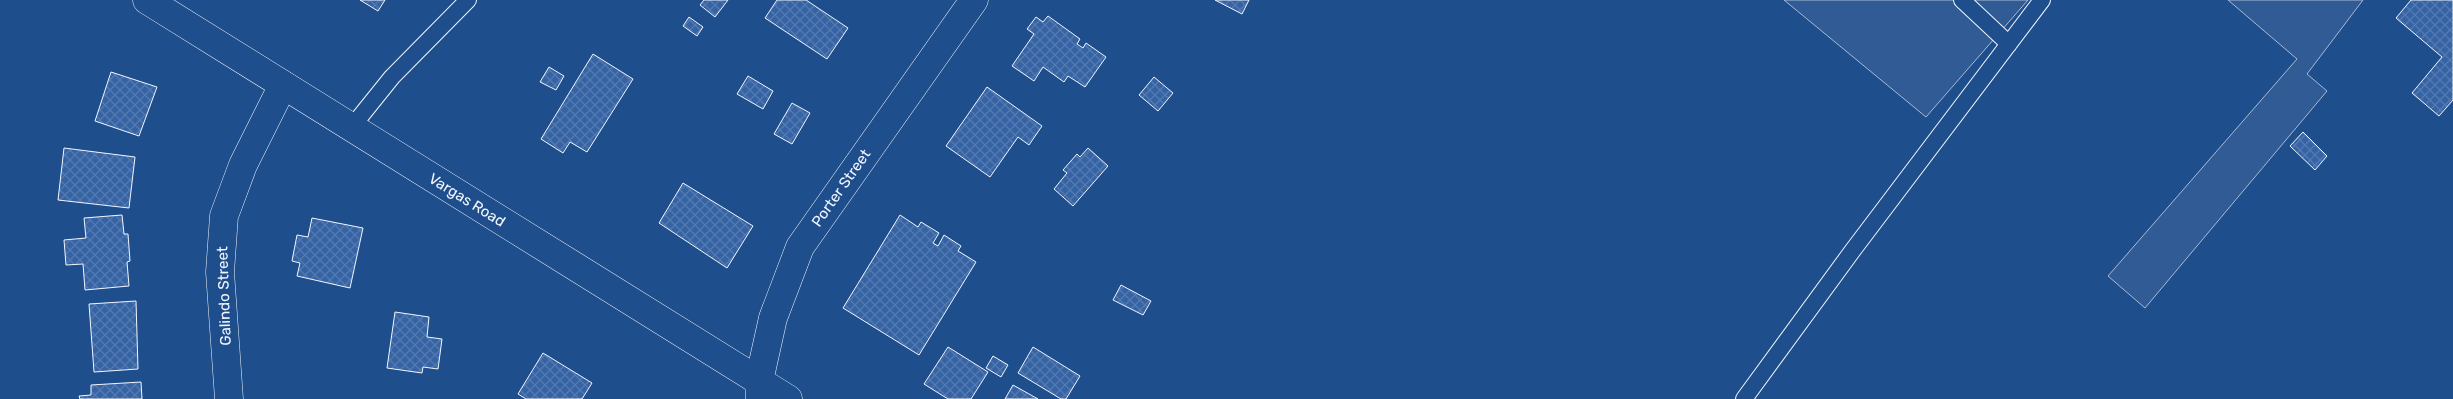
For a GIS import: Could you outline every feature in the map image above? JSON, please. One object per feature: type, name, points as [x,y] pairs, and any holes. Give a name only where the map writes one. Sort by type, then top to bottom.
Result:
[{"type":"street","name":"Vargas Road","points":[[147,0],[351,128],[760,390],[788,399]]},
{"type":"street","name":"Porter Street","points":[[760,390],[773,318],[800,247],[974,0]]},
{"type":"street","name":"Galindo Street","points":[[229,399],[220,272],[224,216],[243,165],[283,85]]},
{"type":"lane","points":[[351,128],[392,77],[468,0]]},
{"type":"lane","points":[[1962,0],[2009,44]]},
{"type":"lane","points":[[1744,399],[1853,250],[2042,0]]},
{"type":"shaded area","points":[[1784,0],[2028,0],[1926,117]]},
{"type":"shaded area","points":[[2228,0],[2363,0],[2307,74],[2327,91],[2145,308],[2108,276],[2297,59]]},
{"type":"building","points":[[360,0],[385,0],[378,11]]},
{"type":"building","points":[[704,0],[728,0],[715,17],[700,5]]},
{"type":"building","points":[[777,0],[806,0],[848,28],[827,59],[765,18]]},
{"type":"building","points":[[1215,0],[1249,0],[1242,14]]},
{"type":"building","points":[[2411,0],[2453,0],[2453,100],[2439,116],[2412,93],[2442,57],[2396,18]]},
{"type":"building","points":[[1048,16],[1080,39],[1077,44],[1083,48],[1086,43],[1106,57],[1085,87],[1068,76],[1064,82],[1043,67],[1034,81],[1012,66],[1034,34],[1027,29],[1036,17],[1043,22]]},
{"type":"building","points":[[689,17],[703,27],[697,36],[683,26]]},
{"type":"building","points":[[593,54],[633,79],[587,152],[570,142],[563,153],[541,139]]},
{"type":"building","points":[[549,67],[564,76],[556,90],[540,82]]},
{"type":"building","points":[[111,72],[157,87],[139,136],[95,121]]},
{"type":"building","points":[[748,76],[773,91],[763,109],[737,94]]},
{"type":"building","points":[[1154,77],[1173,93],[1158,111],[1139,95]]},
{"type":"building","points":[[987,87],[1042,126],[1029,145],[1018,137],[990,177],[946,146]]},
{"type":"building","points":[[792,103],[810,113],[792,144],[774,134]]},
{"type":"building","points":[[2303,132],[2327,156],[2315,170],[2290,146]]},
{"type":"building","points":[[64,148],[135,157],[129,208],[58,200]]},
{"type":"building","points":[[1088,148],[1108,166],[1073,206],[1054,189],[1067,173],[1063,170],[1077,154],[1080,157]]},
{"type":"building","points":[[683,183],[753,226],[727,268],[659,223]]},
{"type":"building","points":[[122,215],[124,234],[128,234],[130,261],[127,262],[129,286],[85,290],[83,264],[66,265],[64,240],[86,238],[84,218]]},
{"type":"building","points":[[900,215],[918,227],[921,222],[939,233],[933,243],[938,246],[944,235],[961,246],[958,251],[976,262],[919,355],[843,308]]},
{"type":"building","points":[[312,218],[363,228],[350,288],[297,276],[300,263],[292,261],[297,235],[308,237]]},
{"type":"building","points":[[1121,285],[1151,301],[1143,315],[1113,300]]},
{"type":"building","points":[[136,301],[138,369],[94,372],[89,304]]},
{"type":"building","points":[[395,312],[429,317],[427,337],[442,339],[438,369],[423,367],[422,373],[387,368]]},
{"type":"building","points":[[948,347],[988,372],[971,399],[948,399],[924,384]]},
{"type":"building","points":[[1033,347],[1080,376],[1066,399],[1061,399],[1018,373]]},
{"type":"building","points":[[543,353],[592,383],[582,399],[526,399],[518,394]]},
{"type":"building","points":[[993,356],[1008,365],[1001,377],[986,368]]},
{"type":"building","points":[[141,382],[142,399],[80,399],[79,396],[91,395],[91,385]]},
{"type":"building","points":[[1013,385],[1038,399],[1005,399]]}]
